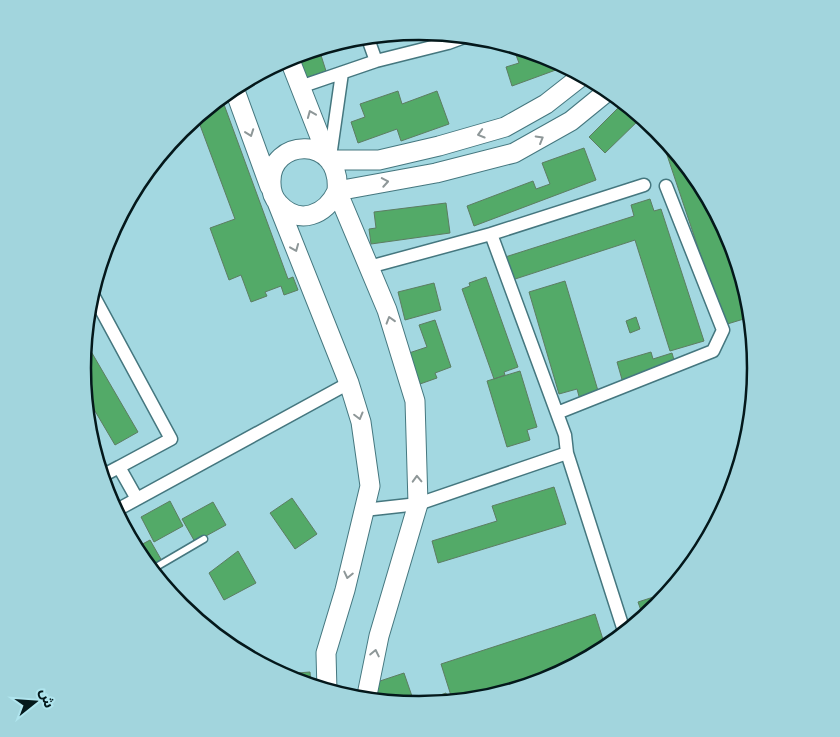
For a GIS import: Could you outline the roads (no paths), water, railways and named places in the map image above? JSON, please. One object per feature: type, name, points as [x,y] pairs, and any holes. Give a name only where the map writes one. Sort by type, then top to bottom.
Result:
[{"type":"street","points":[[300,86],[437,41]]},
{"type":"street","points":[[370,44],[376,61]]},
{"type":"street","points":[[292,66],[329,160],[335,170],[338,180],[337,191],[325,208],[316,214],[306,216],[285,210],[274,196],[271,178],[274,168],[280,158],[289,152],[299,148],[321,153],[329,160],[379,160],[440,146],[505,127],[546,104],[577,80]]},
{"type":"street","points":[[329,160],[342,73]]},
{"type":"street","points":[[237,95],[274,196],[349,382],[361,422],[370,486],[345,590],[326,653],[328,684]]},
{"type":"street","points":[[337,191],[436,173],[514,154],[571,121],[603,95]]},
{"type":"street","points":[[369,268],[492,234],[644,184]]},
{"type":"street","points":[[557,413],[713,351],[723,330],[666,186]]},
{"type":"street","points":[[337,191],[387,310],[415,400],[418,504],[379,636],[367,693]]},
{"type":"street","points":[[492,234],[565,435],[566,453],[623,626]]},
{"type":"street","points":[[98,304],[171,439],[109,472]]},
{"type":"street","points":[[122,507],[349,382]]},
{"type":"street","points":[[364,510],[418,504],[566,453]]},
{"type":"street","points":[[120,466],[137,499]]},
{"type":"lane","points":[[158,566],[204,539]]}]
